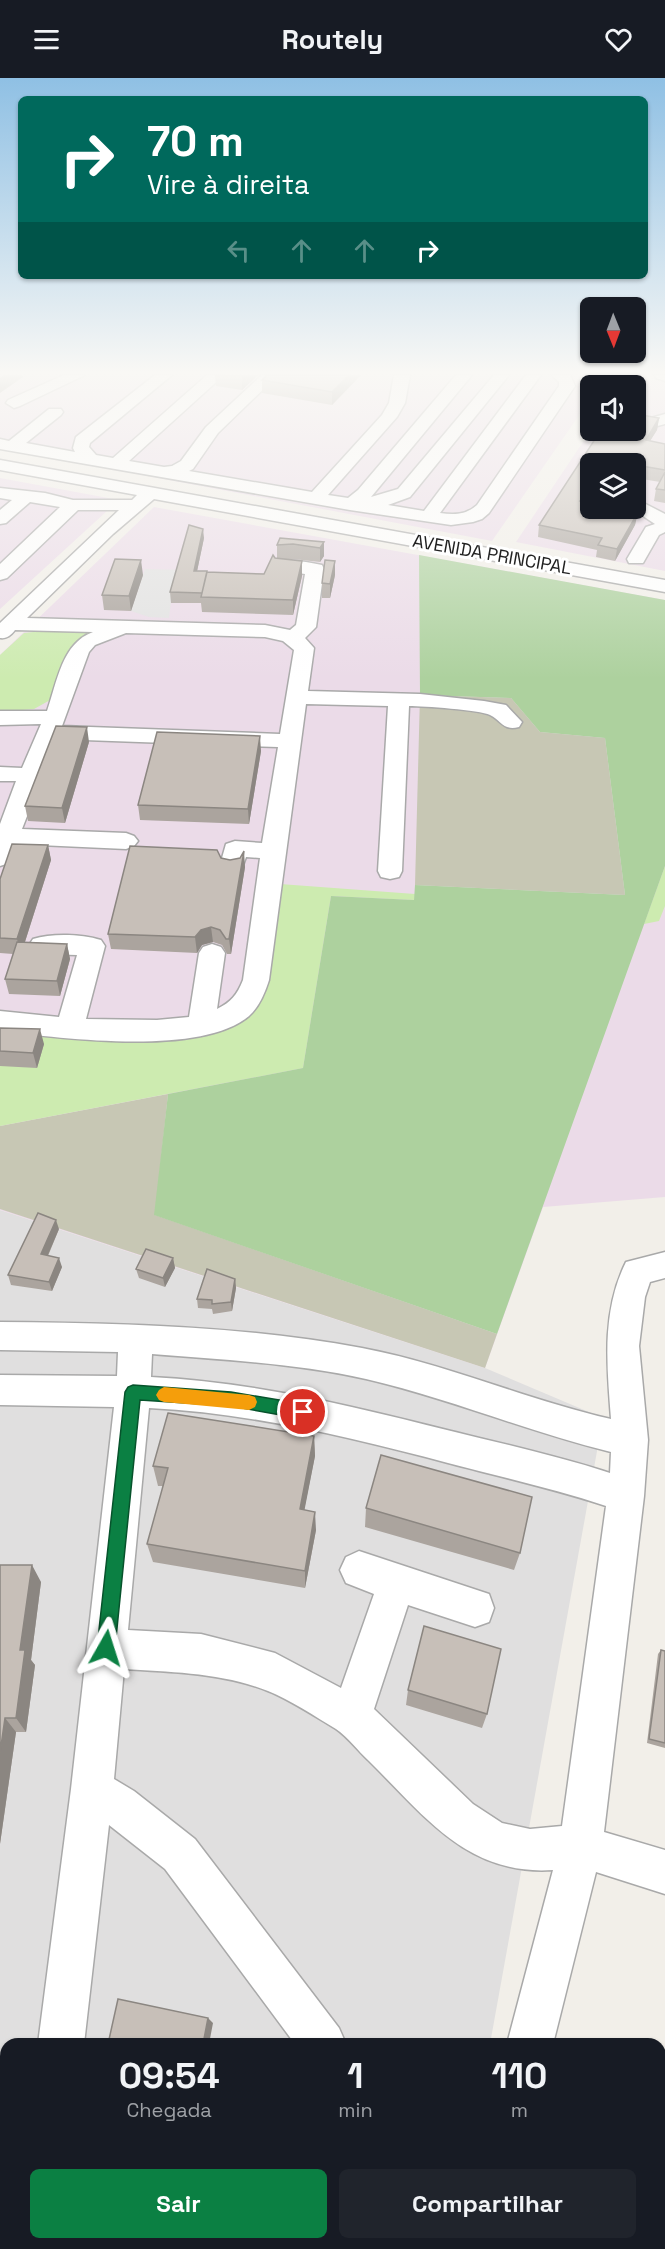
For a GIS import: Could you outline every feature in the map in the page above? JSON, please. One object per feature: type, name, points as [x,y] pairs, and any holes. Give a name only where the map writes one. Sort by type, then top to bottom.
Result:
[{"type":"street","name":"AVENIDA PRINCIPAL","points":[[58,476],[143,499],[665,586]]},
{"type":"street","points":[[186,476],[451,520],[476,515],[483,509],[505,476]]},
{"type":"street","points":[[315,499],[335,476]]},
{"type":"street","points":[[350,505],[364,494],[379,476]]},
{"type":"street","points":[[350,505],[382,501],[404,493],[418,476]]},
{"type":"street","points":[[428,517],[458,476]]},
{"type":"street","points":[[1,494],[45,498],[73,505],[143,499]]},
{"type":"street","points":[[0,519],[26,496]]},
{"type":"street","points":[[6,629],[107,530],[143,499]]},
{"type":"street","points":[[1,571],[73,505]]},
{"type":"street","points":[[636,559],[652,531],[665,524],[646,511]]},
{"type":"street","points":[[283,566],[315,569],[306,627],[293,638]]},
{"type":"street","points":[[0,1020],[70,1027],[170,1031],[201,1025],[238,1011],[251,996],[256,980],[304,648],[293,638],[252,622],[6,629]]},
{"type":"street","points":[[126,841],[4,847],[14,794],[52,725],[79,650],[88,641],[129,627]]},
{"type":"street","points":[[298,697],[399,700],[498,710],[511,722]]},
{"type":"street","points":[[390,871],[399,700]]},
{"type":"street","points":[[0,718],[52,725],[289,741]]},
{"type":"street","points":[[0,774],[14,794]]},
{"type":"street","points":[[238,823],[233,857],[273,851]]},
{"type":"street","points":[[42,945],[92,945],[70,1027]]},
{"type":"street","points":[[201,1025],[212,953]]},
{"type":"street","points":[[532,2038],[581,1846],[626,1496],[630,1440],[622,1346],[629,1297],[637,1272],[665,1265]]},
{"type":"street","points":[[0,1336],[136,1338],[292,1352],[363,1363],[432,1380],[592,1431],[630,1440]]},
{"type":"street","points":[[62,2038],[92,1789],[133,1392],[136,1338]]},
{"type":"street","points":[[0,1390],[133,1392],[231,1399],[388,1431],[581,1480],[626,1496]]},
{"type":"street","points":[[581,1480],[592,1431]]},
{"type":"street","points":[[359,1570],[475,1608]]},
{"type":"street","points":[[352,1716],[397,1582]]},
{"type":"street","points":[[106,1648],[201,1654],[275,1673],[352,1716],[458,1819],[494,1843],[530,1850],[581,1846],[665,1872]]},
{"type":"street","points":[[92,1789],[119,1806],[180,1854],[318,2038]]},
{"type":"shaded area","points":[[150,476],[537,476],[492,541]]},
{"type":"shaded area","points":[[560,476],[580,476],[580,519],[646,519],[646,476],[665,476],[665,571],[516,542]]},
{"type":"shaded area","points":[[0,478],[119,500],[0,609]]},
{"type":"shaded area","points":[[154,507],[665,600],[665,1197],[543,1207],[485,1368],[0,1210],[0,655]]},
{"type":"shaded area","points":[[145,569],[189,570],[171,602],[169,618],[149,617],[131,611]]},
{"type":"shaded area","points":[[420,695],[511,698],[540,732],[605,738],[625,895],[415,885]]},
{"type":"shaded area","points":[[168,1094],[155,1215],[497,1334],[485,1368],[0,1209],[0,1126]]},
{"type":"shaded area","points":[[0,1210],[485,1368],[603,1418],[491,2038],[0,2038]]},
{"type":"green space","points":[[419,555],[665,600],[665,866],[497,1334],[154,1215],[168,1094],[303,1068],[331,896],[414,900],[415,885],[625,895],[605,738],[540,732],[511,698],[420,695]]},
{"type":"green space","points":[[61,629],[99,630],[78,644],[67,658],[52,699],[34,709],[0,712],[0,655],[24,633]]},
{"type":"green space","points":[[665,866],[665,906],[659,921],[644,924]]},
{"type":"green space","points":[[280,884],[415,894],[414,900],[331,896],[303,1068],[0,1126],[0,1032],[247,1015]]},
{"type":"building","points":[[571,476],[580,476],[580,519],[634,519],[617,549],[598,545],[602,538],[539,525]]},
{"type":"building","points":[[663,476],[665,476],[665,490],[656,489]]},
{"type":"building","points":[[189,525],[203,529],[194,571],[207,571],[202,593],[170,592]]},
{"type":"building","points":[[280,538],[324,542],[320,548],[293,544],[277,545]]},
{"type":"building","points":[[273,555],[275,558],[302,561],[293,600],[201,597],[207,572],[264,574]]},
{"type":"building","points":[[115,559],[141,560],[129,596],[102,595]]},
{"type":"building","points":[[325,560],[335,561],[330,584],[322,583]]},
{"type":"building","points":[[56,726],[87,727],[62,808],[25,806]]},
{"type":"building","points":[[157,732],[260,736],[248,809],[138,805]]},
{"type":"building","points":[[12,844],[48,845],[17,939],[0,938],[0,879]]},
{"type":"building","points":[[130,846],[217,850],[221,858],[230,860],[240,858],[244,851],[229,939],[226,939],[220,930],[211,927],[201,930],[195,937],[108,934]]},
{"type":"building","points":[[17,942],[67,944],[57,981],[5,979]]},
{"type":"building","points":[[0,1028],[40,1029],[33,1053],[0,1051]]},
{"type":"building","points":[[38,1213],[56,1220],[41,1254],[59,1258],[49,1282],[8,1275]]},
{"type":"building","points":[[146,1249],[173,1258],[163,1278],[136,1269]]},
{"type":"building","points":[[207,1269],[235,1279],[231,1302],[212,1304],[212,1300],[197,1299]]},
{"type":"building","points":[[168,1413],[314,1436],[300,1509],[315,1512],[305,1571],[147,1544],[168,1468],[153,1466]]},
{"type":"building","points":[[381,1455],[532,1497],[520,1553],[366,1508]]},
{"type":"building","points":[[0,1565],[32,1565],[20,1650],[25,1650],[16,1718],[5,1718],[0,1753]]},
{"type":"building","points":[[424,1626],[501,1649],[487,1714],[408,1690]]},
{"type":"building","points":[[661,1650],[665,1651],[665,1743],[649,1739]]},
{"type":"building","points":[[118,1999],[208,2018],[204,2038],[109,2038]]},
{"type":"slow traffic","points":[[164,1395],[249,1402]]},
{"type":"route","points":[[106,1648],[133,1392],[231,1399],[303,1412]]}]
